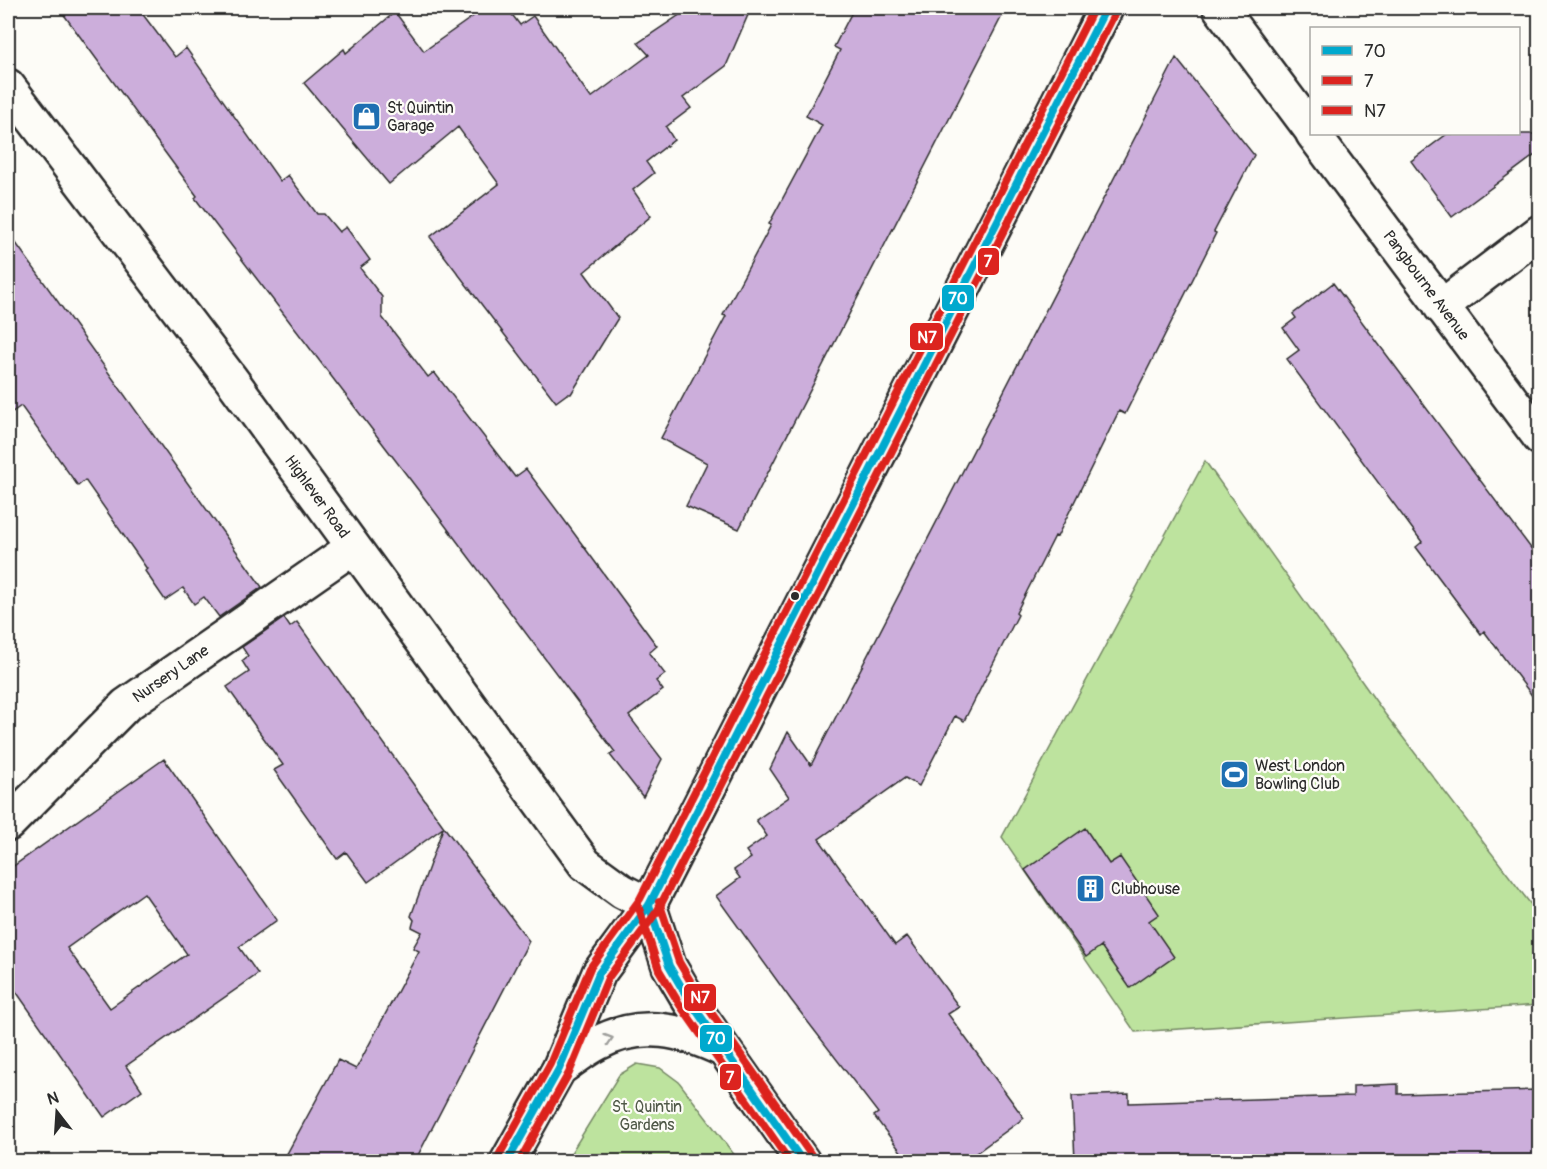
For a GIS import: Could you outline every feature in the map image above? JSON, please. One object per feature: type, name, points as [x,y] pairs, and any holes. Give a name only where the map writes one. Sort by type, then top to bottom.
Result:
[{"type":"street","points":[[507,1161],[558,1069],[599,973],[649,905],[1106,8]]},
{"type":"street","name":"Pangbourne Avenue","points":[[1220,8],[1310,129]]},
{"type":"street","name":"Highlever Road","points":[[8,86],[231,379],[352,548],[585,864],[622,891],[649,905]]},
{"type":"street","name":"Pangbourne Avenue","points":[[1314,135],[1539,438]]},
{"type":"street","points":[[1441,307],[1539,232]]},
{"type":"street","name":"Nursery Lane","points":[[8,824],[126,705],[352,548]]},
{"type":"street","points":[[649,905],[669,966],[689,1000],[803,1161]]},
{"type":"street","points":[[558,1069],[599,1042],[635,1030],[670,1030],[697,1037],[724,1050]]},
{"type":"green space","name":"West London Bowling Club","points":[[1205,461],[1385,714],[1539,915],[1539,1005],[1135,1032],[1002,837]]},
{"type":"green space","name":"St. Quintin Gardens","points":[[637,1064],[660,1068],[679,1082],[739,1161],[566,1161],[619,1075]]},
{"type":"building","points":[[59,8],[138,8],[175,57],[186,48],[280,181],[288,175],[317,214],[324,214],[339,232],[346,227],[370,260],[360,268],[382,297],[382,317],[428,377],[434,372],[515,477],[526,469],[562,517],[657,646],[649,653],[665,674],[656,681],[663,690],[629,716],[662,759],[643,797],[610,755],[615,752],[195,198],[197,196]]},
{"type":"building","points":[[485,8],[507,8],[520,25],[533,16],[591,98],[649,55],[638,43],[690,8],[751,8],[726,66],[683,98],[691,108],[666,127],[674,140],[646,162],[654,173],[633,190],[651,216],[584,272],[618,318],[571,394],[567,394],[556,402],[430,237],[499,184],[458,127],[389,184],[304,83],[344,49],[346,53],[395,12],[424,51]]},
{"type":"building","points":[[854,8],[1006,8],[739,529],[686,506],[707,463],[661,438],[726,316],[723,315],[822,125],[806,116],[840,50],[834,47]]},
{"type":"building","points":[[1176,58],[1254,155],[1125,414],[1119,411],[964,721],[955,716],[919,786],[905,778],[819,839],[895,945],[907,936],[959,1007],[948,1014],[1024,1118],[965,1161],[908,1161],[874,1116],[878,1113],[791,1000],[716,896],[740,878],[734,870],[751,858],[746,851],[767,836],[756,820],[789,797],[770,769],[788,732],[811,765]]},
{"type":"building","points":[[1539,134],[1539,152],[1452,217],[1411,161],[1446,135]]},
{"type":"building","points":[[8,232],[262,587],[219,617],[204,597],[194,604],[183,588],[165,600],[145,571],[147,569],[85,480],[78,486],[21,406],[8,415]]},
{"type":"building","points":[[1333,283],[1539,559],[1539,705],[1484,631],[1481,634],[1416,547],[1422,542],[1287,359],[1299,350],[1283,328],[1296,318],[1293,314]]},
{"type":"building","points":[[284,618],[290,627],[297,622],[529,941],[415,1161],[283,1161],[338,1060],[356,1069],[419,951],[413,948],[422,932],[412,927],[414,920],[411,916],[443,828],[368,882],[346,852],[337,859],[274,770],[283,765],[227,687],[249,672],[242,661],[248,656],[242,647]]},
{"type":"building","points":[[164,759],[277,920],[239,947],[258,974],[126,1066],[142,1090],[104,1117],[8,980],[8,870]],"holes":[[[144,893],[187,954],[110,1008],[67,948]]]},
{"type":"building","name":"Clubhouse","points":[[1085,828],[1109,864],[1120,857],[1159,914],[1149,921],[1174,957],[1130,988],[1101,946],[1086,957],[1025,870]]},
{"type":"building","points":[[1398,1084],[1398,1094],[1539,1090],[1539,1161],[1075,1161],[1072,1096],[1129,1094],[1129,1103],[1353,1096],[1353,1086]]},
{"type":"transit line","name":"N7","points":[[498,1157],[550,1064],[590,968],[640,899],[1094,8]]},
{"type":"transit line","name":"70","points":[[507,1162],[559,1069],[599,973],[649,905],[1106,8]]},
{"type":"transit line","name":"7","points":[[519,1162],[569,1073],[608,978],[658,910],[1115,13]]},
{"type":"transit line","name":"N7","points":[[659,902],[679,962],[698,994],[812,1156]]},
{"type":"transit line","name":"70","points":[[649,905],[669,966],[689,1000],[803,1162]]},
{"type":"transit line","name":"7","points":[[639,908],[659,970],[680,1005],[790,1162]]},
{"type":"place","name":"St Quintin Garage","points":[[366,117]]},
{"type":"place","name":"West London Bowling Club","points":[[1234,775]]},
{"type":"place","name":"Clubhouse","points":[[1090,889]]}]
